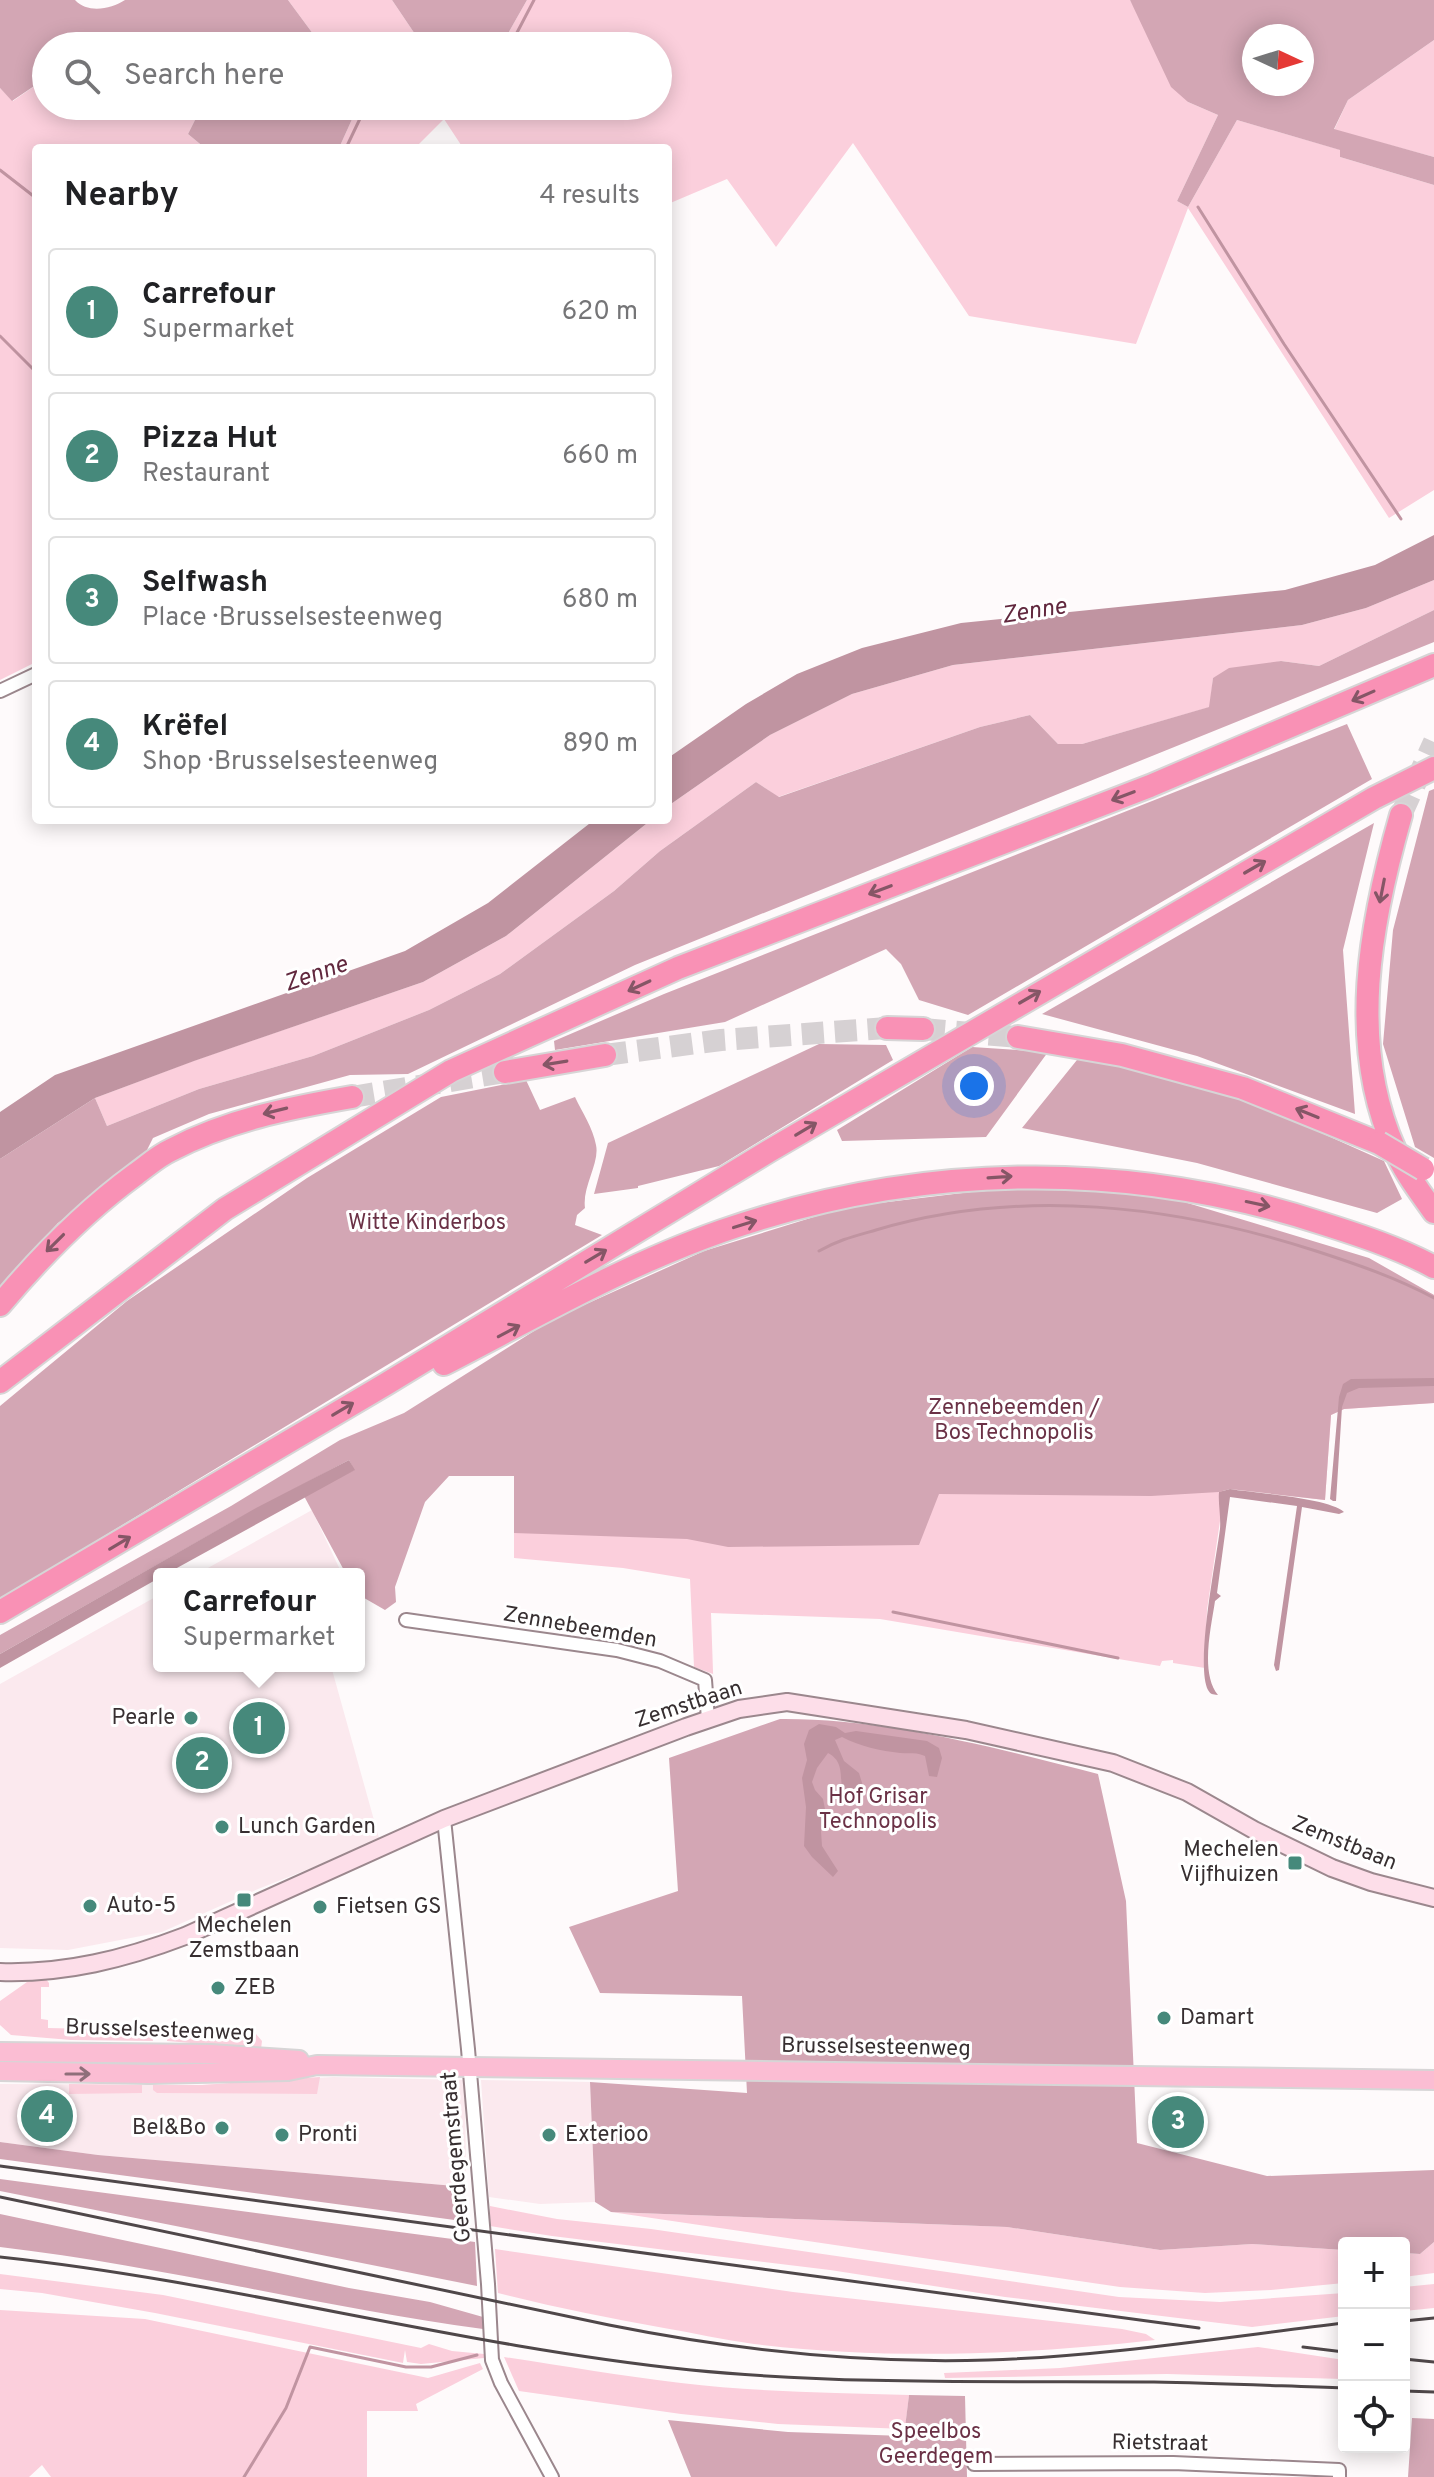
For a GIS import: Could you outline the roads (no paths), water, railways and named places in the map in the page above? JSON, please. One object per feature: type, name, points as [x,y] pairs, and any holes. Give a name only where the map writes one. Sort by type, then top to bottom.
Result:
[{"type":"highway","points":[[0,1382],[225,1209],[451,1071],[678,968],[1150,786],[1434,665]]},
{"type":"highway","points":[[0,1612],[386,1384],[944,1047],[1374,798],[1434,768]]},
{"type":"highway","points":[[1401,815],[1386,868],[1370,947],[1369,1048],[1376,1092],[1394,1149],[1410,1179],[1434,1212]]},
{"type":"highway","points":[[887,1028],[923,1029]]},
{"type":"highway","points":[[1018,1037],[1122,1055],[1243,1088],[1379,1143],[1428,1172]]},
{"type":"highway","points":[[505,1072],[605,1055]]},
{"type":"highway","points":[[0,1305],[73,1225],[168,1151],[219,1128],[277,1110],[352,1097]]},
{"type":"highway","points":[[386,1384],[441,1366],[629,1267],[722,1231],[787,1211],[870,1192],[944,1180],[1016,1176],[1090,1177],[1203,1192],[1290,1212],[1434,1267]]},
{"type":"main road","name":"Brusselsesteenweg","points":[[0,2052],[211,2054],[317,2065]]},
{"type":"main road","name":"Brusselsesteenweg","points":[[0,2071],[149,2074],[288,2071],[317,2065],[1434,2080]]},
{"type":"street","points":[[0,691],[32,676]]},
{"type":"street","name":"Zennebeemden","points":[[406,1620],[617,1650],[660,1661],[705,1680],[708,1719]]},
{"type":"street","name":"Zemstbaan","points":[[0,1985],[10,1980],[7,1972],[82,1966],[148,1950],[444,1819],[708,1719],[758,1705],[787,1702],[924,1722],[1074,1753],[1135,1770],[1163,1781],[1287,1847],[1341,1871],[1434,1898]]},
{"type":"street","name":"Geerdegemstraat","points":[[444,1819],[469,2068],[492,2360],[501,2383],[552,2477]]},
{"type":"street","points":[[0,2041],[23,2052]]},
{"type":"street","name":"Rietstraat","points":[[974,2464],[1032,2471],[1339,2470],[1339,2477]]},
{"type":"waterway","points":[[517,32],[534,0]]},
{"type":"waterway","points":[[348,144],[359,120]]},
{"type":"waterway","points":[[0,170],[32,195]]},
{"type":"waterway","points":[[1198,207],[1284,344],[1401,519]]},
{"type":"waterway","points":[[0,336],[32,368]]},
{"type":"waterway","points":[[819,1251],[854,1236],[930,1217],[986,1209],[1097,1207],[1208,1222],[1262,1235],[1361,1266],[1434,1298]]},
{"type":"waterway","points":[[893,1612],[1118,1658]]},
{"type":"waterway","points":[[244,2477],[286,2408],[310,2347],[406,2367],[431,2367],[477,2355]]},
{"type":"tunnel","points":[[1401,815],[1434,742]]},
{"type":"tunnel","points":[[605,1055],[721,1040],[887,1028]]},
{"type":"tunnel","points":[[923,1029],[1018,1037]]},
{"type":"tunnel","points":[[352,1097],[505,1072]]},
{"type":"railway","points":[[0,2166],[1199,2328]]},
{"type":"railway","points":[[0,2197],[609,2325],[703,2342],[797,2353],[892,2360],[1033,2358],[1338,2324]]},
{"type":"railway","points":[[0,2257],[174,2282],[518,2346],[691,2370],[864,2380],[1154,2382],[1338,2388]]},
{"type":"railway","points":[[1410,2320],[1434,2318]]},
{"type":"railway","points":[[1303,2347],[1338,2351]]},
{"type":"railway","points":[[1410,2360],[1434,2362]]},
{"type":"railway","points":[[1410,2391],[1434,2392]]},
{"type":"place","name":"Pearle","points":[[191,1718]]},
{"type":"place","name":"Carrefour","points":[[259,1728]]},
{"type":"place","name":"Pizza Hut","points":[[202,1763]]},
{"type":"place","name":"Lunch Garden","points":[[222,1827]]},
{"type":"place","name":"Mechelen Vijfhuizen","points":[[1295,1863]]},
{"type":"place","name":"Mechelen Zemstbaan","points":[[244,1900]]},
{"type":"place","name":"Auto-5","points":[[90,1906]]},
{"type":"place","name":"Fietsen GS","points":[[320,1907]]},
{"type":"place","name":"ZEB","points":[[218,1988]]},
{"type":"place","name":"Damart","points":[[1164,2018]]},
{"type":"place","name":"Krëfel","points":[[47,2116]]},
{"type":"place","name":"Selfwash","points":[[1178,2122]]},
{"type":"place","name":"Bel&Bo","points":[[222,2128]]},
{"type":"place","name":"Pronti","points":[[282,2135]]},
{"type":"place","name":"Exterioo","points":[[549,2135]]},
{"type":"water label","name":"Zenne","points":[[1034,612]]},
{"type":"water label","name":"Zenne","points":[[316,975]]},
{"type":"park label","name":"Witte Kinderbos","points":[[427,1223]]},
{"type":"park label","name":"Zennebeemden / Bos Technopolis","points":[[1014,1420]]},
{"type":"park label","name":"Hof Grisar Technopolis","points":[[878,1810]]},
{"type":"park label","name":"Speelbos Geerdegem","points":[[936,2444]]}]
